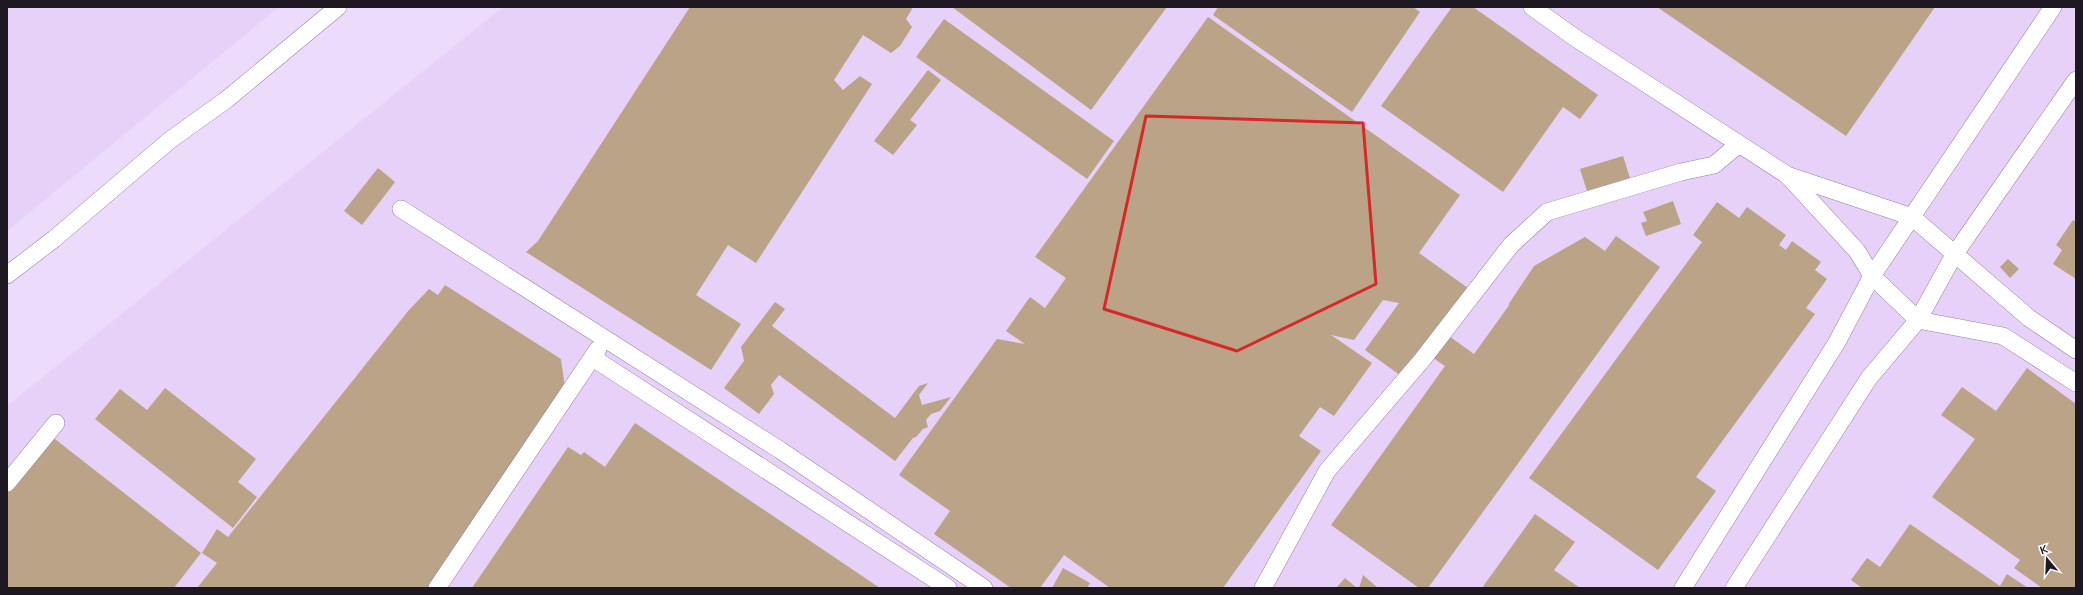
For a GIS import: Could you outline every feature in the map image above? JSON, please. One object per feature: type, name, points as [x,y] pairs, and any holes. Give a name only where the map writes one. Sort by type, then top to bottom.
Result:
[{"type":"street","points":[[7,275],[54,239],[170,140],[226,100],[338,7]]},
{"type":"street","points":[[1532,7],[1574,37],[1787,175],[1912,217],[1954,255],[2029,318],[2076,350]]},
{"type":"street","points":[[1688,586],[1837,342],[1872,276],[2053,7]]},
{"type":"street","points":[[1734,588],[1869,378],[1918,320],[1954,255],[2076,80]]},
{"type":"street","points":[[1263,588],[1327,471],[1422,360],[1510,245],[1547,212],[1681,172],[1714,165],[1739,144]]},
{"type":"street","points":[[1787,175],[1857,251],[1872,276],[1918,320],[2003,336],[2076,383]]},
{"type":"street","points":[[401,209],[780,450],[984,588]]},
{"type":"street","points":[[437,588],[593,358],[604,337]]},
{"type":"street","points":[[593,358],[948,588]]},
{"type":"street","points":[[7,483],[56,423]]},
{"type":"highlighted area","points":[[1146,116],[1363,123],[1376,284],[1237,351],[1104,309]]},
{"type":"shaded area","points":[[7,7],[279,7],[7,231]]},
{"type":"shaded area","points":[[503,7],[2076,7],[2076,588],[7,588],[7,406]]},
{"type":"building","points":[[690,7],[911,7],[912,9],[906,19],[912,27],[900,46],[891,53],[863,35],[834,80],[843,90],[860,76],[872,84],[756,263],[728,245],[696,295],[741,324],[711,370],[526,252],[538,241]]},
{"type":"building","points":[[952,7],[1167,7],[1091,110]]},
{"type":"building","points":[[1218,7],[1413,7],[1420,12],[1352,112],[1213,15]]},
{"type":"building","points":[[1452,7],[1473,7],[1598,95],[1580,119],[1563,107],[1503,192],[1381,106]]},
{"type":"building","points":[[1657,7],[1935,7],[1846,136]]},
{"type":"building","points":[[1208,17],[1460,195],[1419,253],[1468,288],[1404,378],[1365,350],[1399,303],[1383,300],[1354,340],[1331,335],[1372,363],[1334,416],[1320,407],[1299,436],[1321,451],[1223,588],[1110,588],[1064,555],[1040,588],[1011,588],[934,534],[950,511],[899,475],[997,339],[1025,344],[1006,331],[1030,297],[1045,308],[1066,278],[1035,257]]},
{"type":"building","points":[[944,19],[1114,141],[1087,179],[916,57]]},
{"type":"building","points":[[928,70],[941,80],[910,120],[917,125],[893,155],[874,141]]},
{"type":"building","points":[[1623,156],[1630,178],[1587,191],[1580,169]]},
{"type":"building","points":[[378,168],[395,182],[362,225],[344,211]]},
{"type":"building","points":[[1673,201],[1681,224],[1646,236],[1641,223],[1647,221],[1643,212]]},
{"type":"building","points":[[1717,202],[1739,218],[1747,207],[1786,235],[1779,245],[1786,250],[1792,241],[1821,262],[1815,270],[1827,279],[1806,308],[1815,314],[1696,477],[1716,491],[1658,570],[1529,478],[1702,242],[1693,235]]},
{"type":"building","points":[[2073,220],[2076,222],[2076,279],[2053,264],[2062,250],[2056,245]]},
{"type":"building","points":[[1616,236],[1660,267],[1428,588],[1419,588],[1331,525],[1445,366],[1433,358],[1449,336],[1474,354],[1510,304],[1508,305],[1534,266],[1585,237],[1605,251]]},
{"type":"building","points":[[2008,259],[2019,269],[2010,278],[2000,267]]},
{"type":"building","points":[[445,285],[561,359],[565,388],[430,588],[197,588],[217,563],[202,553],[217,529],[228,537],[409,310],[429,289],[438,295]]},
{"type":"building","points":[[775,302],[785,309],[772,326],[895,418],[919,386],[928,383],[919,395],[922,405],[951,397],[940,411],[931,414],[926,420],[928,427],[923,429],[916,437],[913,438],[895,461],[779,375],[771,385],[774,394],[759,414],[724,388],[744,361],[741,347]]},
{"type":"building","points":[[2027,368],[2076,404],[2076,588],[2042,588],[2014,568],[2020,560],[1932,497],[1975,439],[1941,415],[1962,387],[1996,411]]},
{"type":"building","points":[[165,388],[256,459],[238,482],[257,497],[233,528],[95,419],[120,389],[147,410]]},
{"type":"building","points":[[635,423],[880,588],[472,588],[568,447],[581,455],[584,452],[605,467]]},
{"type":"building","points":[[51,436],[201,553],[174,588],[7,588],[7,492]]},
{"type":"building","points":[[1535,514],[1575,542],[1554,570],[1580,588],[1482,588]]},
{"type":"building","points":[[1910,524],[2000,586],[2007,574],[2028,588],[1862,588],[1851,580],[1867,558],[1880,567]]},
{"type":"building","points":[[1063,568],[1090,583],[1087,588],[1052,588]]},
{"type":"building","points":[[1363,575],[1378,588],[1359,588]]},
{"type":"building","points":[[1345,578],[1357,588],[1336,588]]}]
